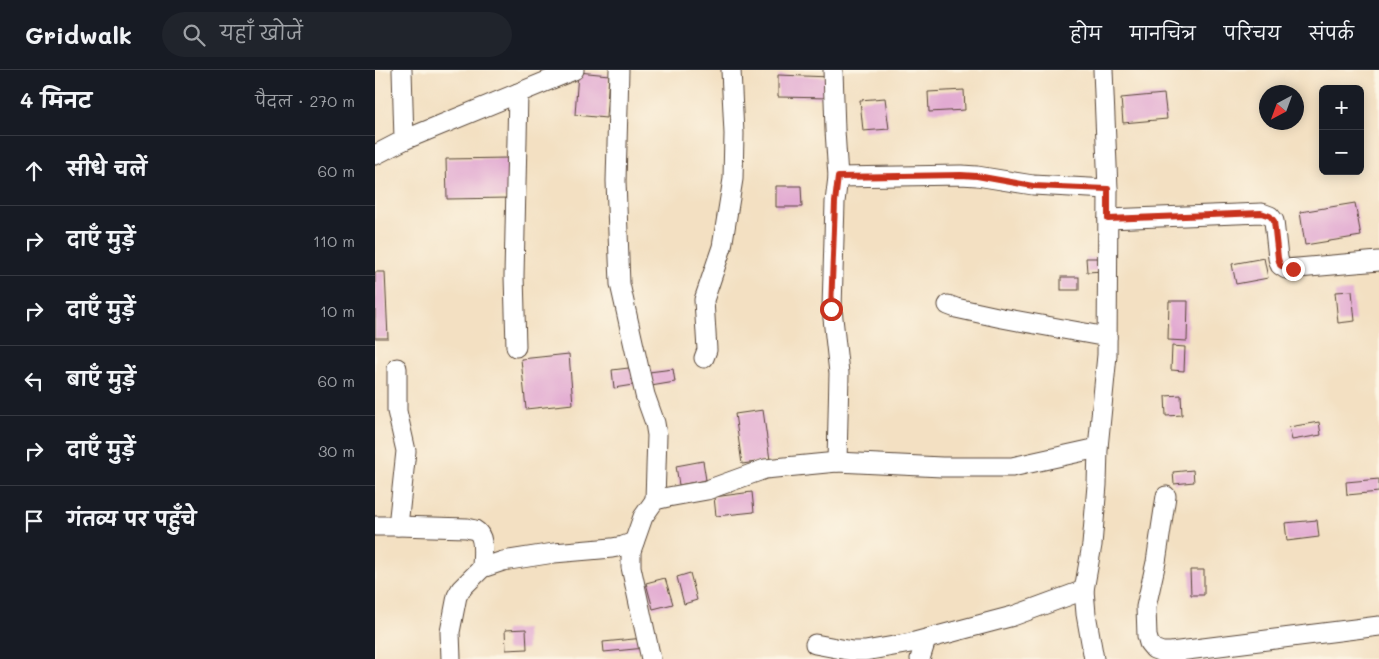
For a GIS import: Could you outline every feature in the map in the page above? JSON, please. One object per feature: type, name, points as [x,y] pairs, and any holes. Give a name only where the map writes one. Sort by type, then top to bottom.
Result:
[{"type":"street","points":[[402,70],[403,140]]},
{"type":"street","points":[[619,70],[616,181],[621,284],[645,395],[655,423],[657,435],[655,500],[643,516],[631,551],[631,567],[651,659]]},
{"type":"street","points":[[704,358],[707,350],[704,300],[722,247],[733,179],[734,134],[731,70]]},
{"type":"street","points":[[833,70],[838,177],[835,202],[831,309],[839,373],[837,462]]},
{"type":"street","points":[[1094,659],[1084,590],[1092,545],[1098,448],[1107,355],[1108,189],[1103,70]]},
{"type":"street","points":[[375,155],[403,140],[565,72]]},
{"type":"street","points":[[516,348],[514,276],[518,93]]},
{"type":"street","points":[[838,177],[961,175],[1033,186],[1108,189]]},
{"type":"street","points":[[1108,219],[1261,213],[1270,216],[1274,221],[1278,258],[1280,265],[1286,269],[1379,261]]},
{"type":"street","points":[[948,305],[1002,318],[1107,337]]},
{"type":"street","points":[[397,368],[397,411],[406,451],[398,526]]},
{"type":"street","points":[[655,500],[707,490],[765,470],[837,462],[942,467],[1012,467],[1098,448]]},
{"type":"street","points":[[1166,496],[1156,562],[1146,607],[1147,636],[1149,643],[1155,649],[1162,652],[1171,652],[1379,626]]},
{"type":"street","points":[[375,526],[467,528],[475,530],[480,535],[482,541],[482,568]]},
{"type":"street","points":[[451,659],[450,632],[457,596],[461,589],[482,568],[554,552],[617,547],[634,542]]},
{"type":"street","points":[[815,644],[852,652],[926,640],[1013,616],[1084,590]]},
{"type":"street","points":[[920,659],[926,640]]},
{"type":"building","points":[[578,72],[609,75],[606,118],[575,115]]},
{"type":"building","points":[[778,75],[831,77],[830,98],[778,97]]},
{"type":"building","points":[[964,90],[965,110],[929,112],[928,92]]},
{"type":"building","points":[[1164,94],[1167,119],[1123,123],[1121,98]]},
{"type":"building","points":[[885,98],[889,129],[863,131],[860,100]]},
{"type":"building","points":[[509,158],[510,198],[447,199],[446,159]]},
{"type":"building","points":[[776,186],[801,186],[802,207],[776,207]]},
{"type":"building","points":[[1355,203],[1361,236],[1305,245],[1300,212]]},
{"type":"building","points":[[1086,258],[1103,258],[1103,271],[1087,272]]},
{"type":"building","points":[[1264,258],[1268,278],[1236,284],[1232,264]]},
{"type":"building","points":[[375,272],[385,272],[388,338],[375,338]]},
{"type":"building","points":[[1061,277],[1079,277],[1079,290],[1061,290]]},
{"type":"building","points":[[1352,291],[1355,321],[1338,323],[1335,292]]},
{"type":"building","points":[[1169,301],[1188,301],[1187,341],[1168,340]]},
{"type":"building","points":[[1172,346],[1185,347],[1184,371],[1171,370]]},
{"type":"building","points":[[569,354],[573,404],[526,409],[521,359]]},
{"type":"building","points":[[637,367],[639,384],[614,388],[612,370]]},
{"type":"building","points":[[673,369],[675,382],[651,386],[649,372]]},
{"type":"building","points":[[1181,395],[1182,415],[1166,416],[1165,396]]},
{"type":"building","points":[[763,410],[770,460],[742,464],[735,414]]},
{"type":"building","points":[[1319,422],[1321,435],[1292,440],[1289,427]]},
{"type":"building","points":[[703,461],[706,480],[679,485],[676,466]]},
{"type":"building","points":[[1193,470],[1194,482],[1174,484],[1173,472]]},
{"type":"building","points":[[1379,479],[1379,492],[1347,495],[1346,482]]},
{"type":"building","points":[[752,492],[754,512],[716,516],[714,497]]},
{"type":"building","points":[[1317,520],[1319,537],[1287,541],[1285,523]]},
{"type":"building","points":[[1190,570],[1204,570],[1204,595],[1191,595]]},
{"type":"building","points":[[690,573],[697,600],[684,604],[677,577]]},
{"type":"building","points":[[665,578],[673,604],[653,609],[646,583]]},
{"type":"building","points":[[526,629],[527,649],[506,650],[505,630]]},
{"type":"building","points":[[644,638],[645,648],[604,652],[603,642]]},
{"type":"route","points":[[831,309],[835,202],[838,177],[961,175],[1033,186],[1108,189],[1108,219],[1261,213],[1270,216],[1274,221],[1280,265],[1286,269],[1293,269]]}]
